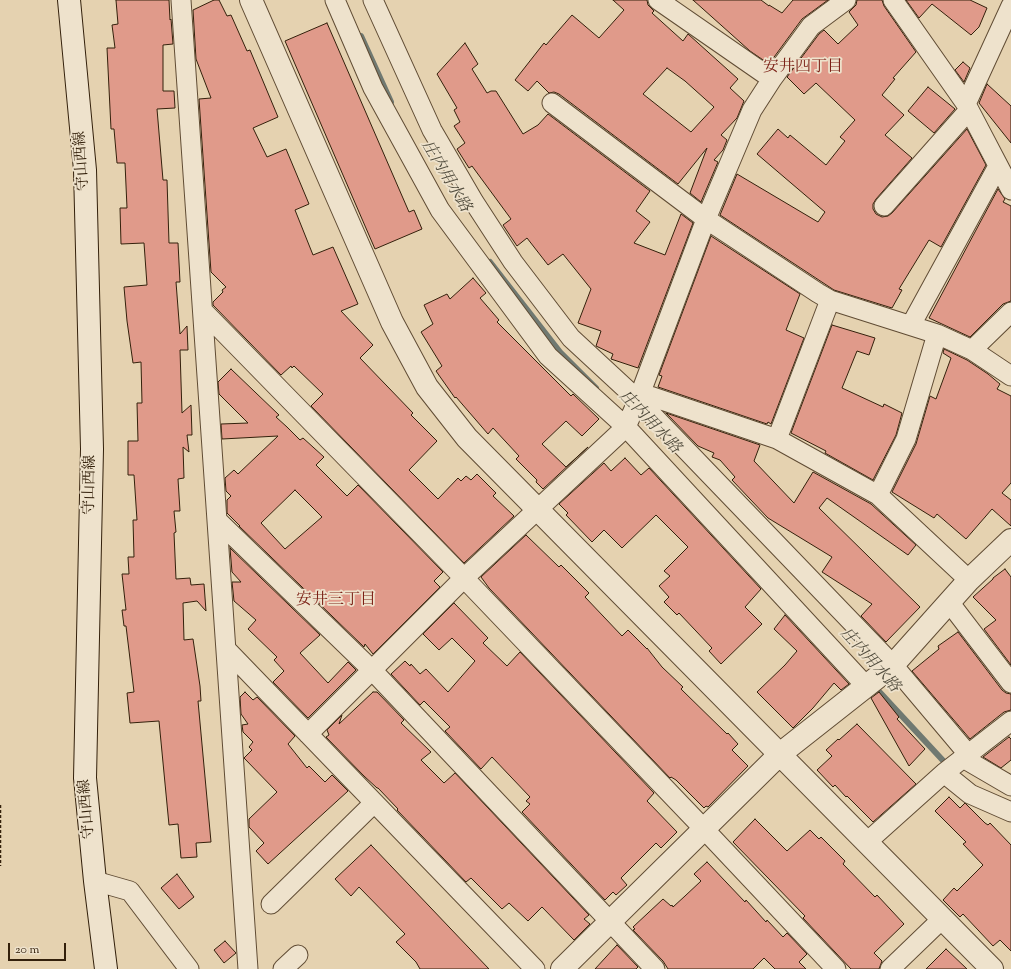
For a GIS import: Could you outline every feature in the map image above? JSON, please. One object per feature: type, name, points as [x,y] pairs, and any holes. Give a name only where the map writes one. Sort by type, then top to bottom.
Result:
[{"type":"street","name":"守山西線","points":[[69,0],[85,178],[92,449],[85,778],[95,881],[106,969]]},
{"type":"street","points":[[181,0],[248,969]]},
{"type":"street","points":[[251,0],[392,322],[427,388],[467,438],[992,969]]},
{"type":"street","points":[[335,0],[373,88],[440,210],[548,356],[626,426],[866,686]]},
{"type":"street","points":[[373,0],[432,130],[474,202],[513,262],[571,338],[639,397],[893,665],[965,756],[1011,786]]},
{"type":"street","points":[[658,0],[772,79]]},
{"type":"street","points":[[308,734],[464,578],[626,426],[639,397],[706,219],[752,110],[772,79],[811,26],[846,0]]},
{"type":"street","points":[[893,0],[968,107],[1011,190]]},
{"type":"street","points":[[884,206],[968,107],[1011,6]]},
{"type":"street","points":[[552,103],[706,219],[830,300],[911,324],[937,334],[972,350],[1011,376]]},
{"type":"street","points":[[911,324],[998,166]]},
{"type":"street","points":[[777,439],[830,300]]},
{"type":"street","points":[[202,311],[464,578],[836,969]]},
{"type":"street","points":[[972,350],[1011,312]]},
{"type":"street","points":[[878,494],[906,439],[937,334]]},
{"type":"street","points":[[639,397],[777,439],[878,494],[968,580]]},
{"type":"street","points":[[217,520],[372,670],[655,969]]},
{"type":"street","points":[[562,969],[780,754],[893,665],[968,580],[1011,540]]},
{"type":"street","points":[[949,602],[1011,683]]},
{"type":"street","points":[[226,649],[535,969]]},
{"type":"street","points":[[867,842],[944,773],[1011,721]]},
{"type":"street","points":[[944,773],[970,794],[1011,812]]},
{"type":"street","points":[[271,904],[374,803]]},
{"type":"street","points":[[95,881],[130,891],[189,969]]},
{"type":"street","points":[[890,969],[942,919]]},
{"type":"street","points":[[283,969],[298,954]]},
{"type":"path","points":[[0,805],[0,866]]},
{"type":"building","points":[[116,0],[169,0],[170,20],[171,19],[173,44],[163,45],[163,91],[174,91],[175,108],[157,109],[163,180],[167,180],[169,243],[178,243],[180,282],[176,282],[180,334],[187,326],[188,350],[180,350],[182,413],[191,405],[192,435],[187,435],[189,452],[183,447],[184,478],[178,479],[180,511],[174,511],[176,532],[174,533],[176,579],[190,578],[191,585],[204,584],[206,611],[197,601],[183,603],[184,640],[193,639],[200,686],[201,701],[198,701],[211,842],[196,843],[197,857],[181,858],[178,824],[169,825],[159,721],[130,723],[127,693],[134,692],[126,626],[124,626],[122,610],[126,610],[122,574],[129,574],[128,557],[134,557],[133,520],[137,520],[134,475],[128,475],[128,441],[138,441],[137,403],[142,403],[141,362],[133,363],[124,287],[147,285],[144,243],[121,244],[120,208],[127,208],[125,163],[117,163],[114,129],[111,129],[107,48],[115,48],[112,25],[118,24]]},
{"type":"building","points":[[214,0],[219,0],[227,16],[231,15],[247,51],[250,50],[278,117],[253,128],[267,157],[286,149],[309,204],[295,210],[313,255],[333,247],[358,304],[341,311],[373,345],[360,358],[413,413],[411,415],[437,441],[409,470],[438,499],[458,478],[461,481],[466,476],[471,480],[477,474],[496,493],[493,496],[514,516],[464,563],[311,406],[323,394],[294,366],[292,368],[291,366],[281,375],[213,305],[213,302],[226,287],[211,272],[199,99],[211,98],[196,59],[193,10]]},
{"type":"building","points":[[613,0],[647,0],[648,5],[654,11],[652,13],[683,41],[688,34],[738,79],[730,88],[744,101],[737,118],[721,135],[727,140],[723,150],[714,160],[718,162],[701,202],[690,193],[707,148],[678,184],[559,94],[554,92],[549,93],[537,81],[528,91],[515,80],[544,43],[546,45],[572,15],[599,38],[624,10]],"holes":[[[667,68],[685,81],[714,107],[691,132],[643,94]]]},
{"type":"building","points":[[693,0],[761,0],[782,13],[793,0],[828,0],[802,19],[769,64],[750,51]]},
{"type":"building","points":[[857,0],[882,0],[884,6],[916,52],[893,78],[895,79],[882,95],[904,115],[885,135],[912,158],[876,199],[873,204],[873,209],[876,214],[882,217],[888,216],[892,213],[967,129],[986,165],[941,247],[929,240],[899,289],[902,290],[892,308],[834,290],[720,215],[737,174],[818,222],[825,212],[757,154],[778,129],[788,138],[790,135],[826,165],[845,141],[840,137],[855,120],[816,83],[804,94],[787,77],[819,34],[824,30],[838,44],[858,25],[849,12],[856,5]]},
{"type":"building","points":[[906,0],[970,0],[987,8],[979,27],[971,35],[932,4],[919,18]]},
{"type":"building","points":[[327,23],[409,212],[414,210],[422,229],[375,249],[285,41]]},
{"type":"building","points":[[465,43],[478,64],[472,69],[487,93],[496,91],[523,134],[538,125],[548,114],[650,191],[636,211],[650,222],[634,243],[665,255],[681,214],[693,223],[638,368],[611,359],[613,354],[596,346],[601,331],[578,323],[591,289],[563,254],[548,265],[527,238],[517,246],[503,225],[511,219],[472,166],[469,168],[457,149],[465,143],[454,126],[460,122],[454,110],[457,108],[437,74]]},
{"type":"building","points":[[963,62],[970,68],[964,82],[955,70]]},
{"type":"building","points":[[987,84],[1011,106],[1011,143],[979,103]]},
{"type":"building","points":[[928,87],[955,109],[934,133],[908,111]]},
{"type":"building","points":[[998,189],[1005,199],[1003,202],[1011,206],[1011,301],[1003,304],[970,337],[929,318]]},
{"type":"building","points":[[711,236],[800,294],[786,330],[804,338],[771,424],[768,422],[767,424],[658,387],[662,376],[659,375]]},
{"type":"building","points":[[473,278],[486,293],[480,298],[499,320],[497,322],[571,396],[573,394],[599,419],[582,436],[566,421],[542,444],[566,467],[588,447],[543,489],[536,482],[537,480],[516,459],[519,456],[493,428],[488,434],[456,397],[455,398],[436,371],[442,366],[421,332],[433,324],[424,305],[447,294],[450,299]]},
{"type":"building","points":[[832,325],[875,338],[869,355],[857,351],[842,388],[883,407],[884,404],[902,413],[896,435],[873,480],[825,453],[826,451],[791,433]]},
{"type":"building","points":[[944,349],[967,360],[988,374],[1000,384],[997,389],[1011,396],[1011,483],[1002,493],[1011,500],[1011,526],[992,509],[966,539],[937,514],[934,518],[892,492],[916,444],[930,396],[936,399],[951,358],[943,353]]},
{"type":"building","points":[[231,369],[279,415],[276,417],[300,440],[303,438],[324,457],[316,465],[347,496],[358,485],[443,572],[434,581],[440,587],[373,654],[365,644],[364,647],[227,513],[227,500],[231,496],[226,491],[225,478],[234,470],[238,474],[278,436],[222,439],[221,424],[248,423],[219,394],[218,382]],"holes":[[[295,490],[322,517],[285,549],[261,523]]]},
{"type":"building","points":[[666,413],[760,445],[754,461],[794,503],[813,472],[871,504],[916,545],[908,555],[827,498],[819,508],[920,607],[886,642],[861,616],[872,604],[822,572],[832,557],[768,518],[732,480],[735,477],[720,460],[712,457],[714,453],[698,446]]},
{"type":"building","points":[[625,458],[641,475],[649,468],[761,589],[745,607],[762,624],[721,664],[709,651],[712,648],[679,613],[677,615],[664,602],[669,597],[659,586],[670,576],[664,571],[688,547],[656,515],[622,548],[604,530],[592,542],[566,515],[568,513],[559,504],[604,463],[611,471]]},
{"type":"building","points":[[526,535],[559,567],[561,565],[589,593],[585,597],[622,636],[628,630],[647,648],[662,667],[683,687],[681,689],[738,744],[732,750],[748,766],[708,807],[706,806],[704,808],[676,780],[671,777],[670,778],[489,588],[481,577]]},
{"type":"building","points":[[230,548],[320,635],[300,653],[328,683],[348,662],[356,670],[308,718],[273,682],[284,671],[274,660],[277,657],[248,629],[256,620],[234,601],[232,582],[241,582],[232,572]]},
{"type":"building","points":[[1005,569],[1011,577],[1011,665],[984,629],[996,620],[973,597]]},
{"type":"building","points":[[454,603],[488,638],[483,643],[507,666],[520,652],[654,793],[647,801],[677,832],[661,848],[656,843],[621,878],[627,885],[616,895],[613,892],[605,900],[522,812],[530,804],[526,801],[530,797],[492,757],[481,769],[445,731],[450,727],[424,701],[420,705],[391,674],[405,661],[410,666],[411,664],[420,674],[426,669],[448,692],[475,661],[452,638],[439,650],[423,634]]},
{"type":"building","points":[[785,615],[849,684],[841,690],[834,683],[813,708],[793,728],[757,692],[797,651],[774,629]]},
{"type":"building","points":[[958,632],[1002,690],[1011,694],[1011,710],[1004,712],[970,739],[912,671],[939,649],[938,646]]},
{"type":"building","points":[[245,692],[253,700],[257,697],[295,736],[288,744],[307,768],[309,766],[325,782],[332,775],[348,791],[268,864],[256,851],[264,843],[249,827],[249,819],[277,792],[244,758],[252,750],[249,747],[253,742],[243,732],[242,725],[248,724],[241,714],[240,697]]},
{"type":"building","points":[[373,692],[377,692],[404,720],[401,723],[431,752],[421,760],[444,783],[455,773],[589,915],[584,919],[590,924],[574,940],[542,907],[528,921],[509,903],[502,909],[471,878],[466,882],[378,788],[364,776],[326,737],[329,735],[327,730],[342,715],[339,724]]},
{"type":"building","points":[[879,692],[899,717],[897,719],[925,749],[909,766],[871,698]]},
{"type":"building","points":[[857,724],[916,784],[873,822],[835,785],[833,787],[817,770],[832,756],[826,750]]},
{"type":"building","points":[[1009,737],[1011,739],[1011,760],[1001,768],[983,757]]},
{"type":"building","points":[[949,797],[960,808],[965,803],[985,823],[988,825],[990,823],[1011,845],[1011,951],[1000,940],[993,946],[963,914],[960,917],[943,900],[954,888],[957,891],[983,865],[963,844],[966,842],[935,811]]},
{"type":"building","points":[[755,819],[787,851],[810,830],[819,839],[821,837],[845,861],[843,864],[875,897],[877,895],[904,924],[874,953],[882,961],[879,969],[851,969],[803,918],[805,916],[733,842]]},
{"type":"building","points":[[371,845],[489,969],[420,969],[416,962],[396,942],[405,934],[359,887],[351,896],[335,879]]},
{"type":"building","points":[[707,862],[766,922],[767,920],[783,937],[787,933],[807,954],[799,962],[806,969],[775,969],[764,958],[753,969],[668,969],[663,961],[633,930],[635,929],[633,927],[663,899],[673,907],[701,881],[694,874]]},
{"type":"building","points":[[177,874],[194,897],[179,909],[161,888]]},
{"type":"building","points":[[225,941],[236,953],[224,963],[214,950]]},
{"type":"building","points":[[617,945],[638,967],[636,969],[595,969]]},
{"type":"building","points":[[946,949],[967,969],[926,969]]},
{"type":"waterway","name":"庄内用水路","points":[[361,36],[391,102]]},
{"type":"waterway","name":"庄内用水路","points":[[490,262],[560,352],[596,388]]},
{"type":"waterway","name":"庄内用水路","points":[[874,686],[949,767]]},
{"type":"district","name":"安井四丁目","points":[[803,68]]},
{"type":"district","name":"安井三丁目","points":[[336,601]]}]
